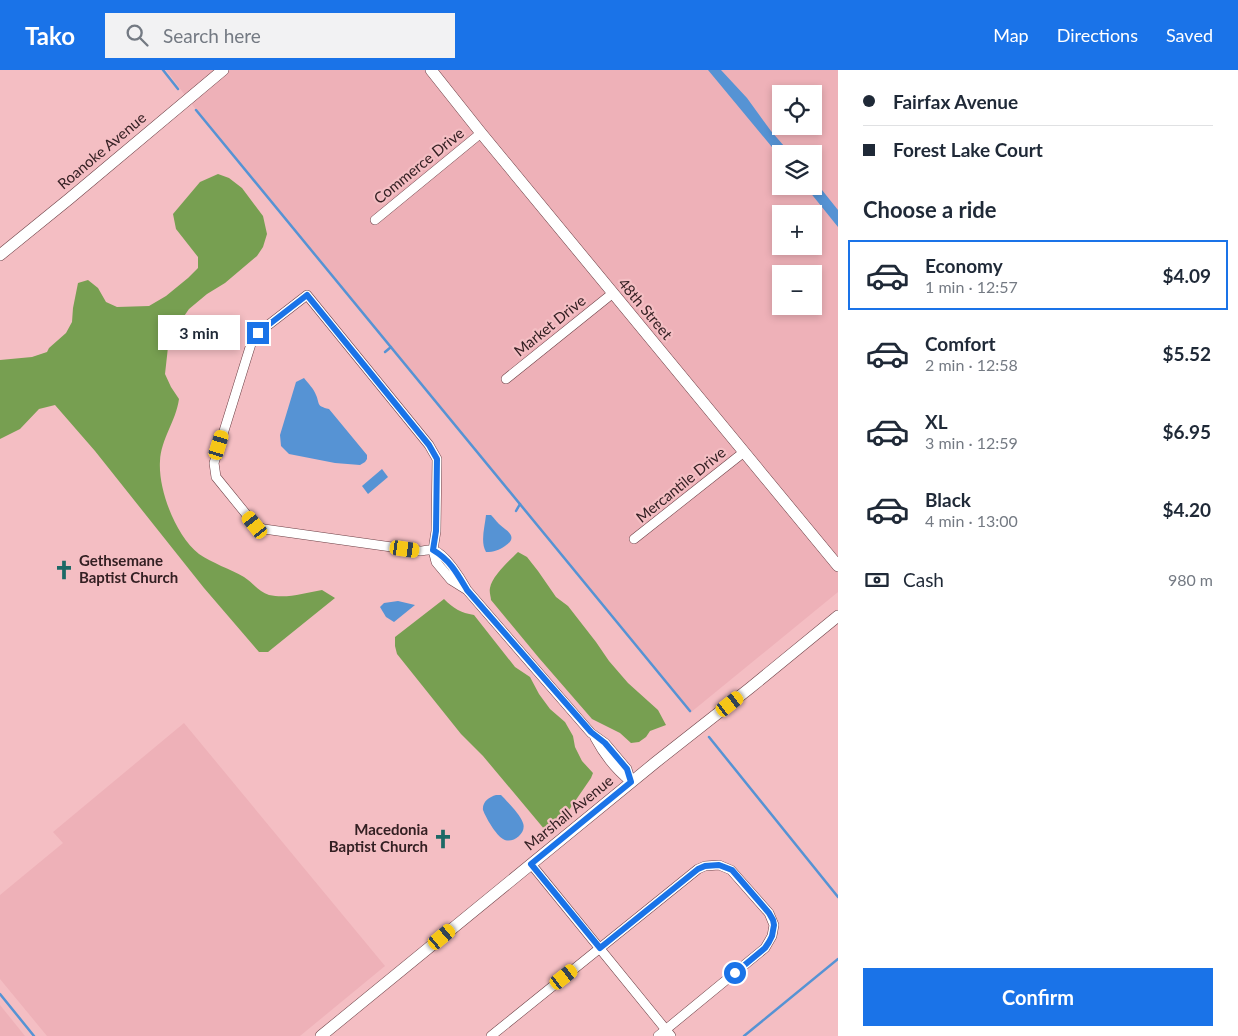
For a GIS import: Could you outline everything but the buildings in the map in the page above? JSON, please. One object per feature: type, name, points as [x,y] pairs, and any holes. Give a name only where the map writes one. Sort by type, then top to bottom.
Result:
[{"type":"street","name":"Roanoke Avenue","points":[[0,255],[223,70]]},
{"type":"street","name":"48th Street","points":[[431,70],[838,566]]},
{"type":"street","name":"Commerce Drive","points":[[375,220],[481,133]]},
{"type":"street","name":"Market Drive","points":[[506,379],[613,293]]},
{"type":"street","points":[[433,550],[436,531],[437,459],[429,445],[307,295],[258,333],[251,344],[214,463],[216,477],[255,525],[264,530],[420,551],[433,550],[443,556],[457,573],[467,590],[591,732],[605,743],[627,769],[631,782]]},
{"type":"street","name":"Mercantile Drive","points":[[634,539],[744,452]]},
{"type":"street","name":"Marshall Avenue","points":[[321,1036],[631,782],[838,616]]},
{"type":"street","points":[[531,864],[668,1033]]},
{"type":"street","points":[[491,1036],[698,869],[705,866],[719,865],[725,867],[734,872],[769,913],[774,925],[772,936],[765,948],[668,1033],[658,1036]]},
{"type":"shaded area","points":[[166,70],[838,70],[838,592],[690,713],[279,212]]},
{"type":"shaded area","points":[[184,723],[385,966],[300,1036],[47,1036],[0,979],[0,895],[63,843],[53,832]]},
{"type":"shaded area","points":[[0,1005],[25,1036],[0,1036]]},
{"type":"green space","points":[[218,174],[229,178],[242,188],[263,216],[267,234],[263,247],[257,256],[225,283],[207,294],[189,309],[169,338],[165,374],[179,399],[163,445],[160,473],[170,512],[183,536],[199,554],[244,577],[262,592],[269,595],[289,596],[322,590],[335,598],[268,652],[259,652],[204,588],[95,451],[55,405],[39,409],[20,429],[0,439],[0,360],[32,357],[47,352],[66,333],[72,322],[78,283],[88,280],[98,288],[106,302],[117,307],[149,306],[166,296],[188,278],[198,268],[198,257],[176,229],[173,214],[200,182]]},
{"type":"green space","points":[[518,552],[527,557],[556,597],[568,606],[628,683],[658,710],[666,725],[650,731],[639,742],[631,743],[620,733],[592,719],[539,658],[491,600],[491,583],[502,568]]},
{"type":"green space","points":[[444,599],[458,610],[474,615],[515,667],[530,677],[550,709],[565,722],[573,736],[575,747],[582,761],[593,773],[569,810],[545,830],[483,756],[461,734],[397,654],[395,637]]},
{"type":"water","points":[[708,70],[721,70],[747,98],[772,132],[772,135],[774,135],[783,145],[772,145],[772,147]]},
{"type":"water","points":[[822,190],[838,210],[838,227],[822,205],[812,195],[822,195]]},
{"type":"water","points":[[304,378],[314,391],[320,406],[329,409],[367,455],[365,462],[360,465],[335,463],[289,454],[281,446],[280,435],[296,382]]},
{"type":"water","points":[[382,469],[388,477],[368,494],[362,486]]},
{"type":"water","points":[[486,515],[491,515],[511,536],[511,539],[505,546],[492,552],[486,552],[483,544]]},
{"type":"water","points":[[398,601],[415,605],[394,622],[386,617],[380,607],[384,603]]},
{"type":"water","points":[[496,795],[501,795],[522,820],[523,831],[514,839],[507,840],[500,837],[483,810],[487,800]]},
{"type":"waterway","points":[[163,70],[178,89]]},
{"type":"waterway","points":[[196,110],[690,711]]},
{"type":"waterway","points":[[385,352],[391,347]]},
{"type":"waterway","points":[[516,511],[520,504]]},
{"type":"waterway","points":[[709,737],[838,897]]},
{"type":"waterway","points":[[744,1036],[838,959]]},
{"type":"waterway","points":[[0,994],[34,1036]]},
{"type":"place","name":"Gethsemane Baptist Church","points":[[64,570]]},
{"type":"place","name":"Macedonia Baptist Church","points":[[443,839]]},
{"type":"route","points":[[258,333],[307,295],[429,445],[437,459],[436,531],[433,550],[443,556],[457,573],[467,590],[591,732],[605,743],[627,769],[631,782],[531,864],[600,948],[698,869],[705,866],[719,865],[732,870],[769,913],[774,925],[772,936],[765,948],[735,973]]}]
